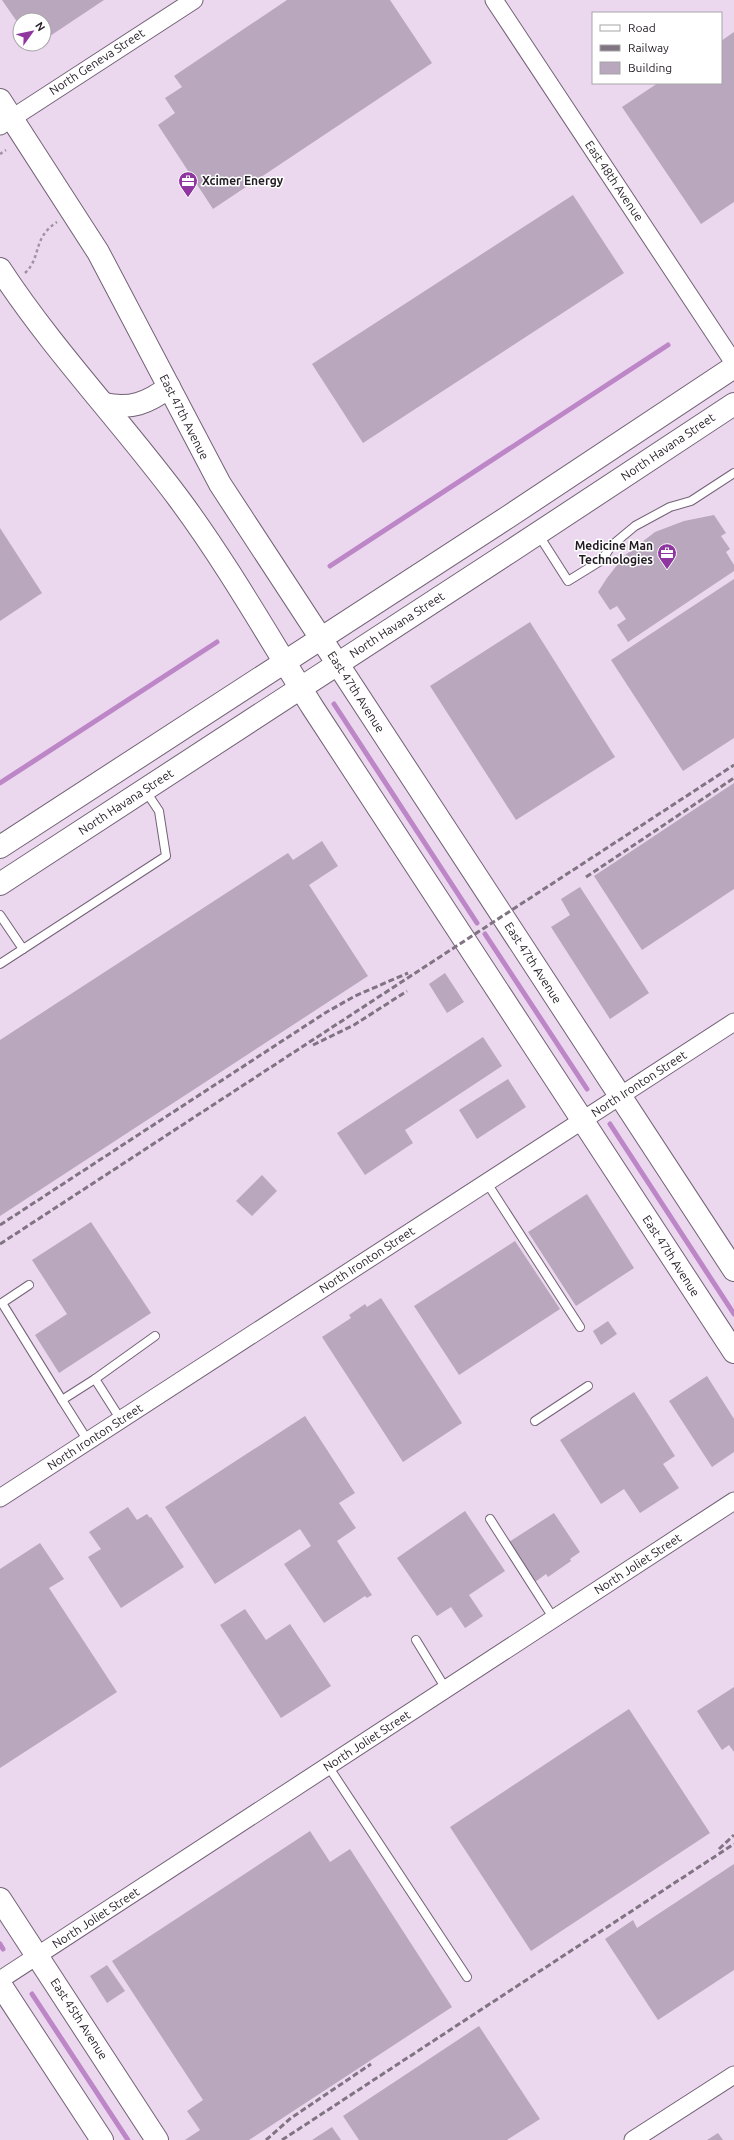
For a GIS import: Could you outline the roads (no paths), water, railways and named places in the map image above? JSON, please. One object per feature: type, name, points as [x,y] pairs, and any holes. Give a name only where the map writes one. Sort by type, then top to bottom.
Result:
[{"type":"main road","name":"East 47th Avenue","points":[[0,100],[6,122],[98,252],[220,484],[734,1270]]},
{"type":"main road","name":"East 47th Avenue","points":[[0,269],[32,316],[104,404],[194,520],[286,661],[301,688],[582,1121],[734,1352]]},
{"type":"main road","points":[[0,847],[734,367]]},
{"type":"main road","points":[[104,404],[121,407],[139,405],[157,397],[169,387]]},
{"type":"main road","name":"North Havana Street","points":[[0,884],[538,534],[734,404]]},
{"type":"main road","name":"East 45th Avenue","points":[[0,1899],[157,2140]]},
{"type":"main road","points":[[0,1984],[102,2140]]},
{"type":"street","name":"North Geneva Street","points":[[6,122],[194,0]]},
{"type":"street","name":"East 48th Avenue","points":[[494,0],[734,363]]},
{"type":"street","name":"North Ironton Street","points":[[0,1498],[734,1022]]},
{"type":"street","name":"North Joliet Street","points":[[0,1980],[734,1501]]},
{"type":"street","points":[[633,2140],[734,2075]]},
{"type":"lane","points":[[538,534],[568,581],[602,560],[611,546],[635,526],[670,507],[691,501],[734,473]]},
{"type":"lane","points":[[0,964],[166,856],[159,811],[144,790]]},
{"type":"lane","points":[[0,915],[23,949]]},
{"type":"lane","points":[[487,1183],[580,1327]]},
{"type":"lane","points":[[29,1285],[2,1303],[88,1441]]},
{"type":"lane","points":[[62,1400],[95,1379],[154,1336]]},
{"type":"lane","points":[[95,1379],[121,1420]]},
{"type":"lane","points":[[535,1421],[588,1386]]},
{"type":"lane","points":[[490,1519],[554,1619]]},
{"type":"lane","points":[[416,1640],[446,1689]]},
{"type":"lane","points":[[328,1766],[467,1977]]},
{"type":"waterway","points":[[330,566],[668,345]]},
{"type":"waterway","points":[[0,783],[217,642]]},
{"type":"waterway","points":[[334,704],[477,923]]},
{"type":"waterway","points":[[485,934],[587,1089]]},
{"type":"waterway","points":[[610,1124],[734,1314]]},
{"type":"waterway","points":[[0,1944],[3,1949]]},
{"type":"waterway","points":[[32,1994],[128,2140]]},
{"type":"railway","points":[[0,1244],[734,765]]},
{"type":"railway","points":[[586,877],[734,778]]},
{"type":"railway","points":[[0,1225],[325,1013],[355,996],[408,973]]},
{"type":"railway","points":[[313,1045],[354,1025],[407,991]]},
{"type":"railway","points":[[719,1849],[734,1835]]},
{"type":"railway","points":[[282,2140],[734,1844]]},
{"type":"railway","points":[[266,2140],[291,2118],[371,2064]]},
{"type":"place","name":"Xcimer Energy","points":[[188,198]]},
{"type":"place","name":"Medicine Man Technologies","points":[[667,570]]}]
